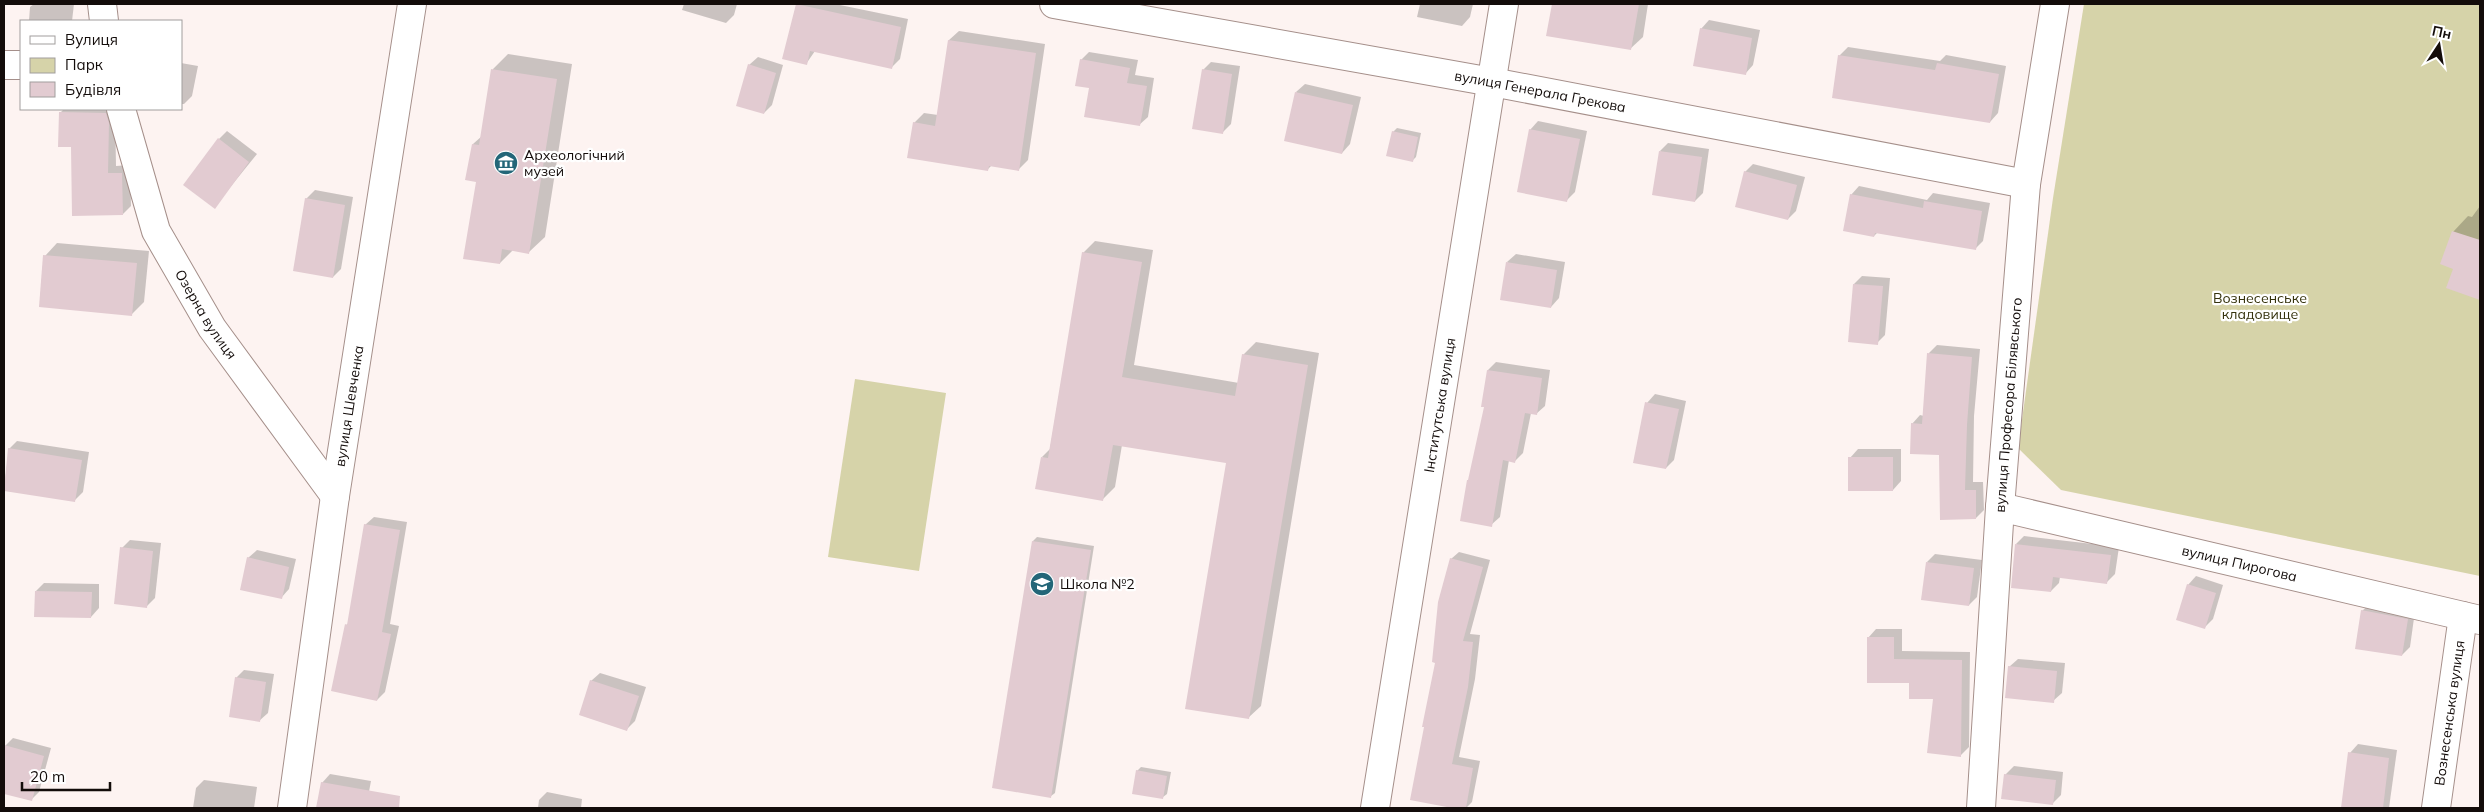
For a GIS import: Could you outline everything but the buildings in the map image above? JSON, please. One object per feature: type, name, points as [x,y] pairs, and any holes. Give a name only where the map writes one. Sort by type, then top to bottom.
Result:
[{"type":"street","points":[[102,4],[104,20]]},
{"type":"street","name":"вулиця Шевченка","points":[[292,808],[335,496],[412,4]]},
{"type":"street","name":"вулиця Генерала Грекова","points":[[1054,4],[1492,82],[2026,184]]},
{"type":"street","name":"Інститутська вулиця","points":[[1375,808],[1504,4]]},
{"type":"street","name":"вулиця Професора Білявського","points":[[1980,808],[2000,507],[2026,184],[2055,4]]},
{"type":"street","points":[[4,65],[20,65]]},
{"type":"street","name":"Озерна вулиця","points":[[121,110],[156,231],[212,328],[335,496]]},
{"type":"street","name":"вулиця Пирогова","points":[[2000,507],[2471,618]]},
{"type":"street","name":"Вознесенська вулиця","points":[[2436,808],[2471,618]]},
{"type":"green space","name":"Вознесенське кладовище","points":[[2084,4],[2480,4],[2480,576],[2061,490],[2018,448],[2053,198]]},
{"type":"green space","points":[[855,379],[946,393],[919,571],[828,557]]},
{"type":"place","name":"Археологічний музей","points":[[506,163]]},
{"type":"place","name":"Школа №2","points":[[1042,584]]}]
